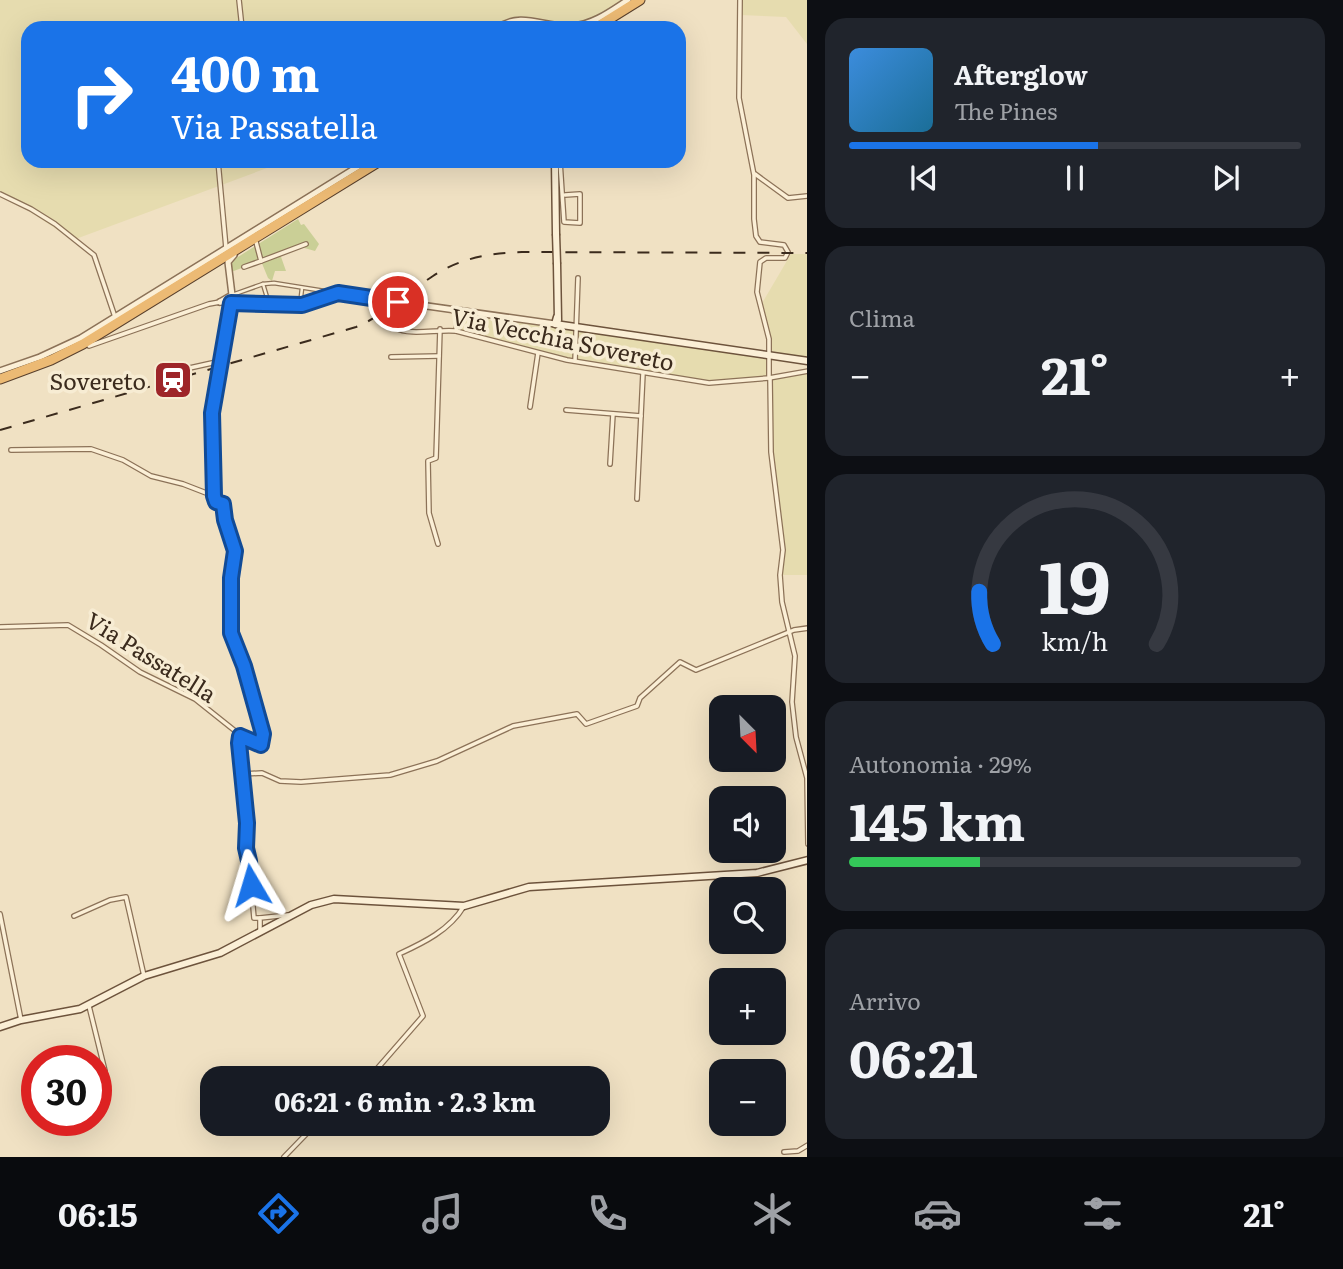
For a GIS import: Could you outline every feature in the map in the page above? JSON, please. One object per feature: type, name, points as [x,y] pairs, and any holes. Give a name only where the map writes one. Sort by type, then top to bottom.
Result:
[{"type":"highway","points":[[603,21],[634,0]]},
{"type":"highway","points":[[604,21],[640,0]]},
{"type":"highway","points":[[0,375],[43,360],[82,341],[363,168]]},
{"type":"highway","points":[[0,375],[51,360],[83,344],[369,168]]},
{"type":"main road","points":[[555,168],[557,322],[807,360]]},
{"type":"main road","points":[[0,1027],[89,1006],[144,976],[220,953],[321,901],[334,899],[464,906],[528,887],[757,873],[807,860]]},
{"type":"street","points":[[239,0],[241,21]]},
{"type":"street","points":[[591,21],[628,0]]},
{"type":"street","points":[[740,0],[739,98],[754,173],[752,198],[757,240],[784,245],[789,252],[785,258],[766,258],[760,262],[757,292],[769,339],[771,452],[782,540],[782,602],[795,656],[792,702],[796,737],[807,778],[807,844]]},
{"type":"street","points":[[219,168],[225,236],[229,246]]},
{"type":"street","points":[[0,375],[81,338],[356,168]]},
{"type":"street","points":[[231,299],[228,261],[375,168]]},
{"type":"street","points":[[561,168],[564,222],[580,222],[580,194],[565,195]]},
{"type":"street","points":[[754,173],[788,198],[807,196]]},
{"type":"street","points":[[0,194],[55,224],[94,255],[115,317]]},
{"type":"street","points":[[256,242],[261,261]]},
{"type":"street","points":[[244,267],[306,244]]},
{"type":"street","points":[[575,361],[578,278]]},
{"type":"street","points":[[263,284],[269,304]]},
{"type":"street","points":[[89,346],[209,304],[231,299],[263,284],[557,322]]},
{"type":"street","points":[[300,305],[302,288]]},
{"type":"street","points":[[231,299],[300,305],[338,293]]},
{"type":"street","name":"Via Passatella","points":[[0,627],[68,625],[143,674],[195,699],[240,736],[257,744],[263,743],[261,722],[231,633],[231,578],[235,551],[223,504],[216,502],[214,496],[212,413],[231,299]]},
{"type":"street","points":[[456,331],[459,311]]},
{"type":"street","name":"Via Vecchia Sovereto","points":[[396,328],[405,332],[440,329],[456,331],[575,361],[722,383],[807,371]]},
{"type":"street","points":[[438,544],[429,513],[428,461],[436,457],[440,329]]},
{"type":"street","points":[[530,407],[538,353]]},
{"type":"street","points":[[391,357],[439,356]]},
{"type":"street","points":[[167,373],[221,361]]},
{"type":"street","points":[[636,499],[643,373]]},
{"type":"street","points":[[566,410],[641,416]]},
{"type":"street","points":[[610,464],[613,414]]},
{"type":"street","points":[[11,450],[91,449],[124,460],[151,476],[214,496]]},
{"type":"street","points":[[243,774],[262,773],[280,781],[301,782],[390,775],[408,771],[440,760],[513,726],[576,715],[586,724],[637,706],[640,698],[680,662],[696,670],[807,628]]},
{"type":"street","points":[[240,736],[247,823],[246,848],[254,918],[290,915]]},
{"type":"street","points":[[75,916],[110,900],[126,897],[144,976]]},
{"type":"street","points":[[380,1066],[424,1016],[399,954],[434,936],[459,915],[464,906]]},
{"type":"street","points":[[0,914],[21,1020]]},
{"type":"street","points":[[260,918],[261,932]]},
{"type":"street","points":[[89,1006],[99,1045]]},
{"type":"street","points":[[284,1157],[304,1136]]},
{"type":"street","points":[[784,1152],[798,1151],[807,1145]]},
{"type":"shaded area","points":[[0,0],[624,0],[592,21],[21,21],[21,168],[267,168],[73,240],[0,192]]},
{"type":"shaded area","points":[[740,0],[807,0],[807,44],[786,17],[740,15]]},
{"type":"shaded area","points":[[791,254],[807,254],[807,359],[771,354],[771,339],[761,305]]},
{"type":"shaded area","points":[[460,313],[767,357],[768,377],[709,383],[565,358],[458,330]]},
{"type":"shaded area","points":[[807,371],[807,575],[780,575],[783,550],[771,452],[770,378]]},
{"type":"green space","points":[[298,219],[319,244],[315,251],[301,247],[280,254],[286,271],[275,271],[272,281],[261,261],[231,272],[230,262]]},
{"type":"railway","points":[[0,430],[356,327],[386,310],[443,270],[476,258],[522,252],[807,253]]},
{"type":"place","name":"Sovereto","points":[[173,380]]},
{"type":"route","points":[[251,885],[239,743],[240,736],[261,745],[263,734],[244,666],[231,633],[231,578],[235,551],[223,504],[216,502],[214,496],[212,439],[212,413],[231,303],[302,305],[338,293],[398,302]]}]
